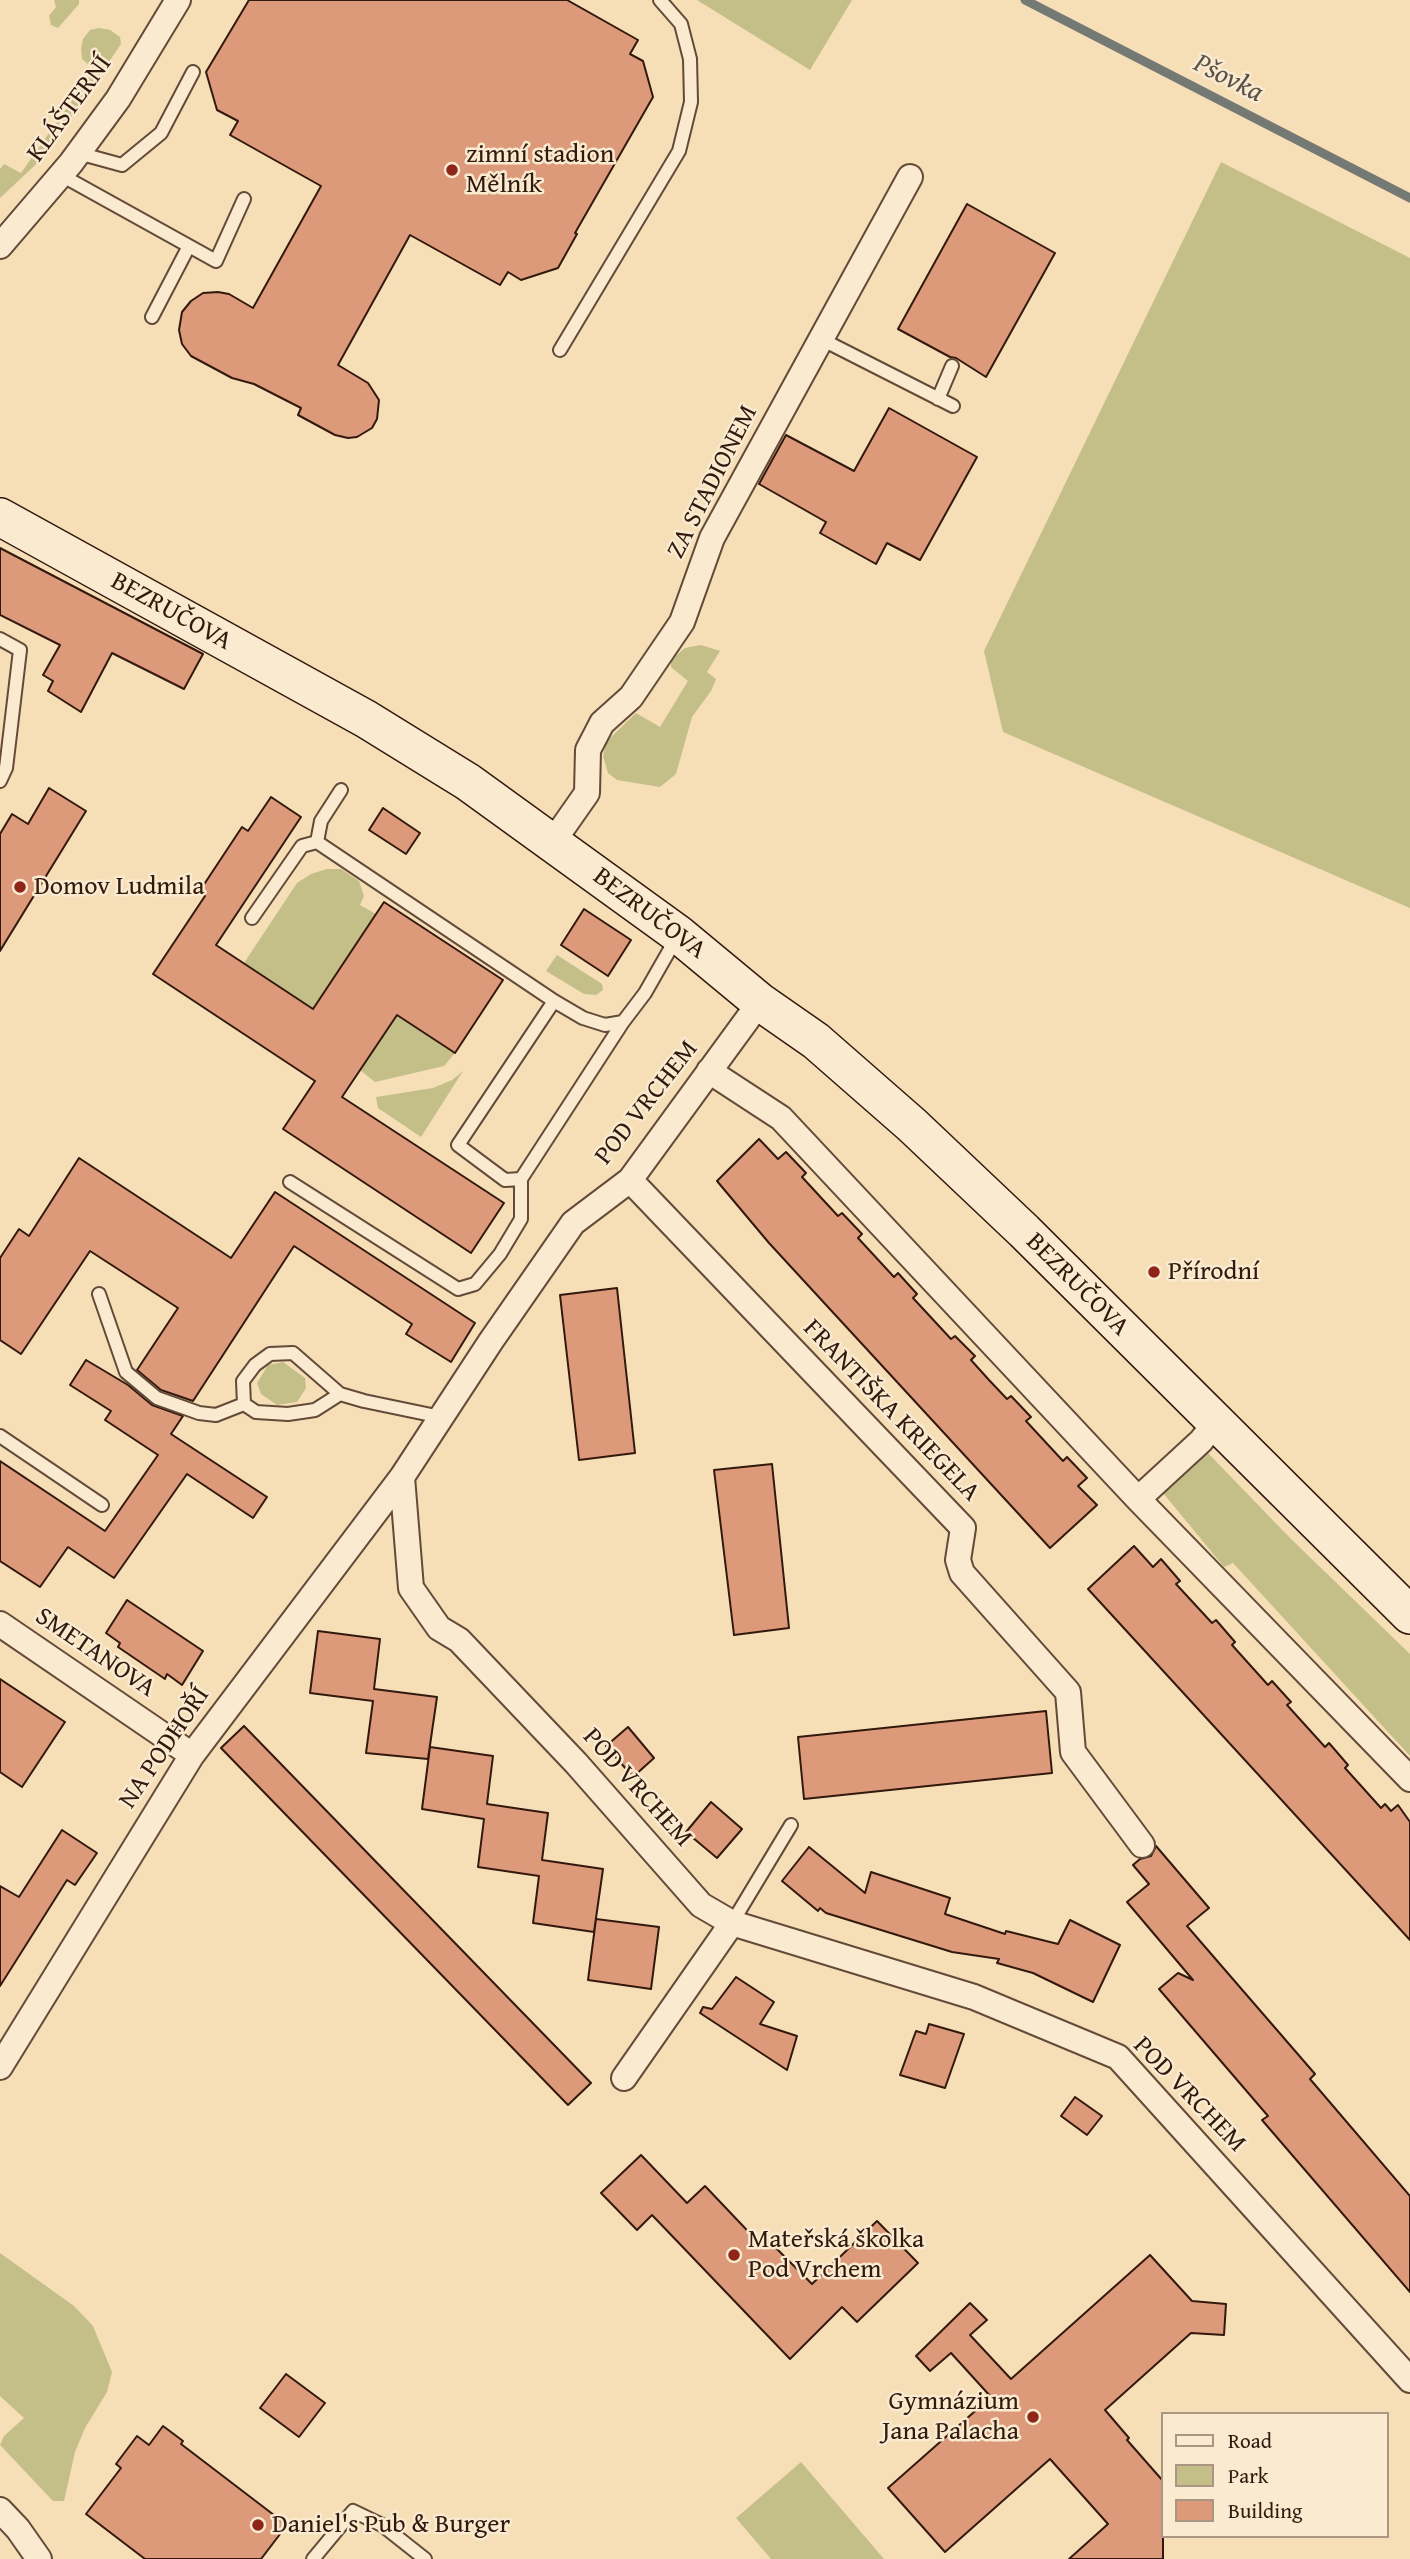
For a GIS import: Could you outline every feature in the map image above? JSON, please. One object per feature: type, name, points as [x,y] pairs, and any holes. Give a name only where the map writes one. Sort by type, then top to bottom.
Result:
[{"type":"street","name":"KLÁŠTERNÍ","points":[[0,246],[61,175],[118,99],[178,0]]},
{"type":"street","name":"ZA STADIONEM","points":[[552,843],[587,793],[588,750],[602,723],[631,696],[682,622],[712,538],[910,177]]},
{"type":"street","name":"BEZRUČOVA","points":[[0,517],[366,719],[468,782],[678,934],[760,1002],[816,1041],[912,1125],[1024,1231],[1410,1615]]},
{"type":"street","name":"POD VRCHEM","points":[[760,1002],[630,1180],[573,1223],[491,1341],[402,1477],[411,1588],[439,1628],[459,1640],[522,1706],[701,1905],[732,1923],[974,1997],[1118,2057],[1410,2380]]},
{"type":"street","points":[[709,1071],[781,1118],[1138,1499],[1410,1780]]},
{"type":"street","name":"FRANTIŠKA KRIEGELA","points":[[630,1180],[962,1528],[958,1560],[961,1573],[1068,1692],[1073,1752],[1142,1845]]},
{"type":"street","points":[[1138,1499],[1201,1441],[1215,1423]]},
{"type":"street","name":"NA PODHOŘÍ","points":[[0,2067],[192,1755],[402,1477]]},
{"type":"street","name":"SMETANOVA","points":[[0,1624],[192,1755]]},
{"type":"street","points":[[624,2078],[732,1923]]},
{"type":"street","points":[[0,2510],[18,2529],[39,2559]]},
{"type":"lane","points":[[560,350],[679,150],[691,102],[690,59],[681,24],[660,0]]},
{"type":"lane","points":[[78,153],[122,165],[161,133],[193,72]]},
{"type":"lane","points":[[61,175],[216,261],[244,199]]},
{"type":"lane","points":[[152,317],[189,246]]},
{"type":"lane","points":[[821,339],[953,406]]},
{"type":"lane","points":[[938,399],[952,366]]},
{"type":"lane","points":[[0,639],[20,650],[6,768],[0,782]]},
{"type":"lane","points":[[317,842],[321,821],[341,790]]},
{"type":"lane","points":[[252,918],[302,846],[317,842],[554,1001],[583,1018],[605,1025],[623,1022]]},
{"type":"lane","points":[[290,1182],[458,1289],[475,1284],[500,1254],[521,1219],[521,1179],[623,1022],[645,993],[678,934]]},
{"type":"lane","points":[[521,1179],[505,1180],[458,1145],[554,1001]]},
{"type":"lane","points":[[99,1294],[126,1372],[157,1398],[199,1413],[216,1415],[244,1404]]},
{"type":"lane","points":[[244,1404],[243,1381],[255,1365],[270,1354],[293,1353],[340,1394],[441,1417]]},
{"type":"lane","points":[[244,1404],[256,1412],[288,1414],[315,1410],[340,1394]]},
{"type":"lane","points":[[0,1436],[102,1506]]},
{"type":"lane","points":[[732,1923],[791,1825]]},
{"type":"lane","points":[[313,2559],[353,2511],[382,2525],[425,2559]]},
{"type":"green space","points":[[54,0],[79,0],[79,4],[58,28],[51,25],[49,16],[56,7]]},
{"type":"green space","points":[[697,0],[852,0],[810,70]]},
{"type":"green space","points":[[90,30],[110,30],[120,37],[121,44],[46,155],[0,198],[0,169],[4,164],[21,173],[94,69],[82,59],[81,48],[83,39]]},
{"type":"green space","points":[[1221,162],[1410,258],[1410,908],[1003,732],[984,651]]},
{"type":"green space","points":[[701,645],[720,651],[707,672],[716,679],[711,691],[692,717],[676,774],[660,787],[617,780],[608,773],[603,756],[607,741],[636,713],[660,727],[688,681],[671,667],[671,660],[685,648]]},
{"type":"green space","points":[[327,869],[341,869],[359,881],[364,896],[360,905],[376,914],[325,1017],[244,963],[297,883],[311,874]]},
{"type":"green space","points":[[557,955],[602,984],[603,990],[596,995],[584,994],[546,971]]},
{"type":"green space","points":[[384,1006],[455,1053],[444,1066],[375,1082],[360,1070]]},
{"type":"green space","points":[[463,1071],[421,1137],[378,1108],[376,1097],[433,1088],[452,1080]]},
{"type":"green space","points":[[283,1362],[305,1378],[306,1388],[297,1402],[277,1405],[261,1394],[257,1383],[268,1365]]},
{"type":"green space","points":[[1206,1451],[1290,1538],[1410,1654],[1410,1756],[1233,1563],[1224,1567],[1159,1488]]},
{"type":"green space","points":[[0,2253],[74,2306],[93,2326],[112,2372],[107,2392],[85,2428],[75,2452],[64,2501],[53,2501],[0,2445],[4,2436],[24,2418],[0,2396]]},
{"type":"green space","points":[[801,2462],[884,2559],[771,2559],[736,2518]]},
{"type":"building","name":"zimní stadion Mělník","points":[[249,0],[567,0],[638,40],[630,54],[643,61],[653,97],[575,233],[577,234],[558,268],[521,280],[508,272],[500,285],[410,235],[338,365],[368,383],[379,400],[377,419],[372,428],[357,437],[335,435],[298,415],[301,408],[254,384],[232,378],[191,356],[182,344],[179,330],[182,312],[191,301],[203,293],[229,294],[253,308],[321,186],[230,135],[238,121],[217,110],[206,72]]},
{"type":"building","points":[[967,204],[1055,253],[986,377],[956,358],[898,329]]},
{"type":"building","points":[[889,408],[977,457],[920,560],[887,543],[876,564],[820,533],[826,522],[759,484],[786,435],[854,471]]},
{"type":"building","points":[[0,548],[203,654],[184,689],[112,653],[81,712],[48,691],[53,681],[43,675],[60,645],[0,615]]},
{"type":"building","name":"Domov Ludmila","points":[[49,788],[86,811],[0,951],[0,834],[12,814],[28,824]]},
{"type":"building","points":[[271,797],[301,817],[216,945],[313,1009],[384,902],[503,980],[455,1053],[397,1015],[342,1097],[504,1203],[471,1253],[283,1129],[315,1081],[153,974],[205,896],[199,892],[242,827],[248,831]]},
{"type":"building","points":[[383,808],[420,833],[406,854],[369,830]]},
{"type":"building","points":[[584,909],[631,940],[608,976],[561,945]]},
{"type":"building","points":[[759,1139],[778,1159],[786,1152],[806,1173],[802,1177],[838,1216],[842,1213],[862,1234],[858,1238],[894,1277],[898,1273],[917,1294],[913,1298],[951,1339],[955,1336],[975,1356],[971,1360],[1007,1399],[1011,1396],[1031,1417],[1026,1421],[1063,1461],[1067,1457],[1087,1478],[1078,1486],[1097,1505],[1050,1548],[769,1243],[717,1181]]},
{"type":"building","points":[[79,1158],[231,1258],[275,1192],[475,1323],[451,1362],[406,1334],[412,1324],[294,1246],[193,1401],[161,1390],[137,1370],[178,1308],[90,1251],[21,1354],[0,1340],[0,1258],[19,1229],[29,1236]]},
{"type":"building","points":[[617,1288],[635,1453],[579,1460],[560,1295]]},
{"type":"building","points":[[86,1360],[128,1385],[152,1405],[183,1416],[171,1434],[267,1497],[253,1518],[187,1474],[114,1578],[68,1547],[40,1587],[0,1561],[0,1461],[105,1531],[158,1455],[105,1420],[111,1411],[70,1385]]},
{"type":"building","points":[[772,1464],[789,1628],[734,1635],[714,1470]]},
{"type":"building","points":[[1134,1546],[1153,1567],[1161,1559],[1180,1581],[1176,1584],[1212,1623],[1216,1620],[1235,1642],[1232,1645],[1268,1685],[1272,1681],[1291,1702],[1287,1705],[1325,1747],[1329,1743],[1348,1765],[1345,1768],[1381,1808],[1385,1804],[1391,1811],[1398,1805],[1410,1822],[1410,1940],[1088,1589]]},
{"type":"building","points":[[127,1600],[203,1651],[182,1685],[167,1674],[165,1679],[118,1647],[120,1643],[106,1633]]},
{"type":"building","points":[[318,1631],[380,1639],[374,1689],[437,1697],[428,1759],[366,1753],[373,1701],[310,1693]]},
{"type":"building","points":[[0,1679],[65,1722],[22,1787],[0,1772]]},
{"type":"building","points":[[1046,1711],[1052,1773],[804,1799],[798,1737]]},
{"type":"building","points":[[244,1726],[591,2083],[568,2105],[221,1748]]},
{"type":"building","points":[[628,1727],[654,1758],[633,1777],[606,1746]]},
{"type":"building","points":[[430,1747],[493,1756],[487,1804],[548,1813],[542,1860],[603,1869],[594,1932],[533,1923],[539,1876],[478,1867],[484,1819],[422,1809]]},
{"type":"building","points":[[711,1802],[742,1829],[717,1858],[686,1832]]},
{"type":"building","points":[[62,1830],[97,1853],[75,1885],[67,1880],[0,1986],[0,1886],[19,1897]]},
{"type":"building","points":[[1156,1846],[1209,1908],[1187,1926],[1315,2074],[1310,2079],[1410,2196],[1410,2292],[1262,2120],[1268,2116],[1159,1989],[1178,1973],[1193,1980],[1127,1902],[1149,1884],[1133,1865],[1140,1859],[1151,1856]]},
{"type":"building","points":[[809,1847],[865,1893],[871,1872],[950,1898],[945,1914],[1005,1934],[1006,1931],[1058,1944],[1070,1920],[1120,1945],[1093,2002],[1033,1973],[997,1963],[999,1959],[952,1952],[826,1913],[820,1908],[818,1911],[782,1881]]},
{"type":"building","points":[[596,1919],[659,1927],[651,1989],[588,1980]]},
{"type":"building","points":[[736,1977],[774,2002],[760,2024],[797,2036],[787,2070],[700,2013],[703,2007],[712,2009]]},
{"type":"building","points":[[929,2024],[964,2034],[945,2088],[900,2075],[916,2031],[926,2034]]},
{"type":"building","points":[[1075,2097],[1102,2116],[1087,2135],[1061,2116]]},
{"type":"building","name":"Mateřská školka Pod Vrchem","points":[[641,2155],[687,2203],[705,2186],[762,2246],[768,2240],[812,2284],[877,2221],[918,2263],[857,2322],[842,2307],[790,2359],[652,2215],[637,2230],[601,2193]]},
{"type":"building","name":"Gymnázium Jana Palacha","points":[[1150,2255],[1192,2301],[1226,2304],[1224,2335],[1191,2333],[1105,2410],[1162,2480],[1163,2559],[1069,2559],[1108,2524],[1050,2459],[945,2552],[888,2488],[991,2397],[951,2353],[930,2371],[916,2356],[970,2303],[987,2320],[970,2335],[1011,2379]]},
{"type":"building","points":[[286,2374],[325,2403],[299,2437],[260,2408]]},
{"type":"building","points":[[163,2426],[183,2441],[181,2444],[287,2525],[261,2559],[145,2559],[86,2514],[121,2468],[116,2464],[137,2436],[149,2445]]},
{"type":"waterway","name":"Pšovka","points":[[1025,0],[1410,198]]},
{"type":"place","name":"zimní stadion Mělník","points":[[452,170]]},
{"type":"place","name":"Domov Ludmila","points":[[20,887]]},
{"type":"place","name":"Přírodní","points":[[1154,1272]]},
{"type":"place","name":"Mateřská školka Pod Vrchem","points":[[734,2255]]},
{"type":"place","name":"Gymnázium Jana Palacha","points":[[1033,2417]]},
{"type":"place","name":"Daniel's Pub & Burger","points":[[258,2525]]}]
